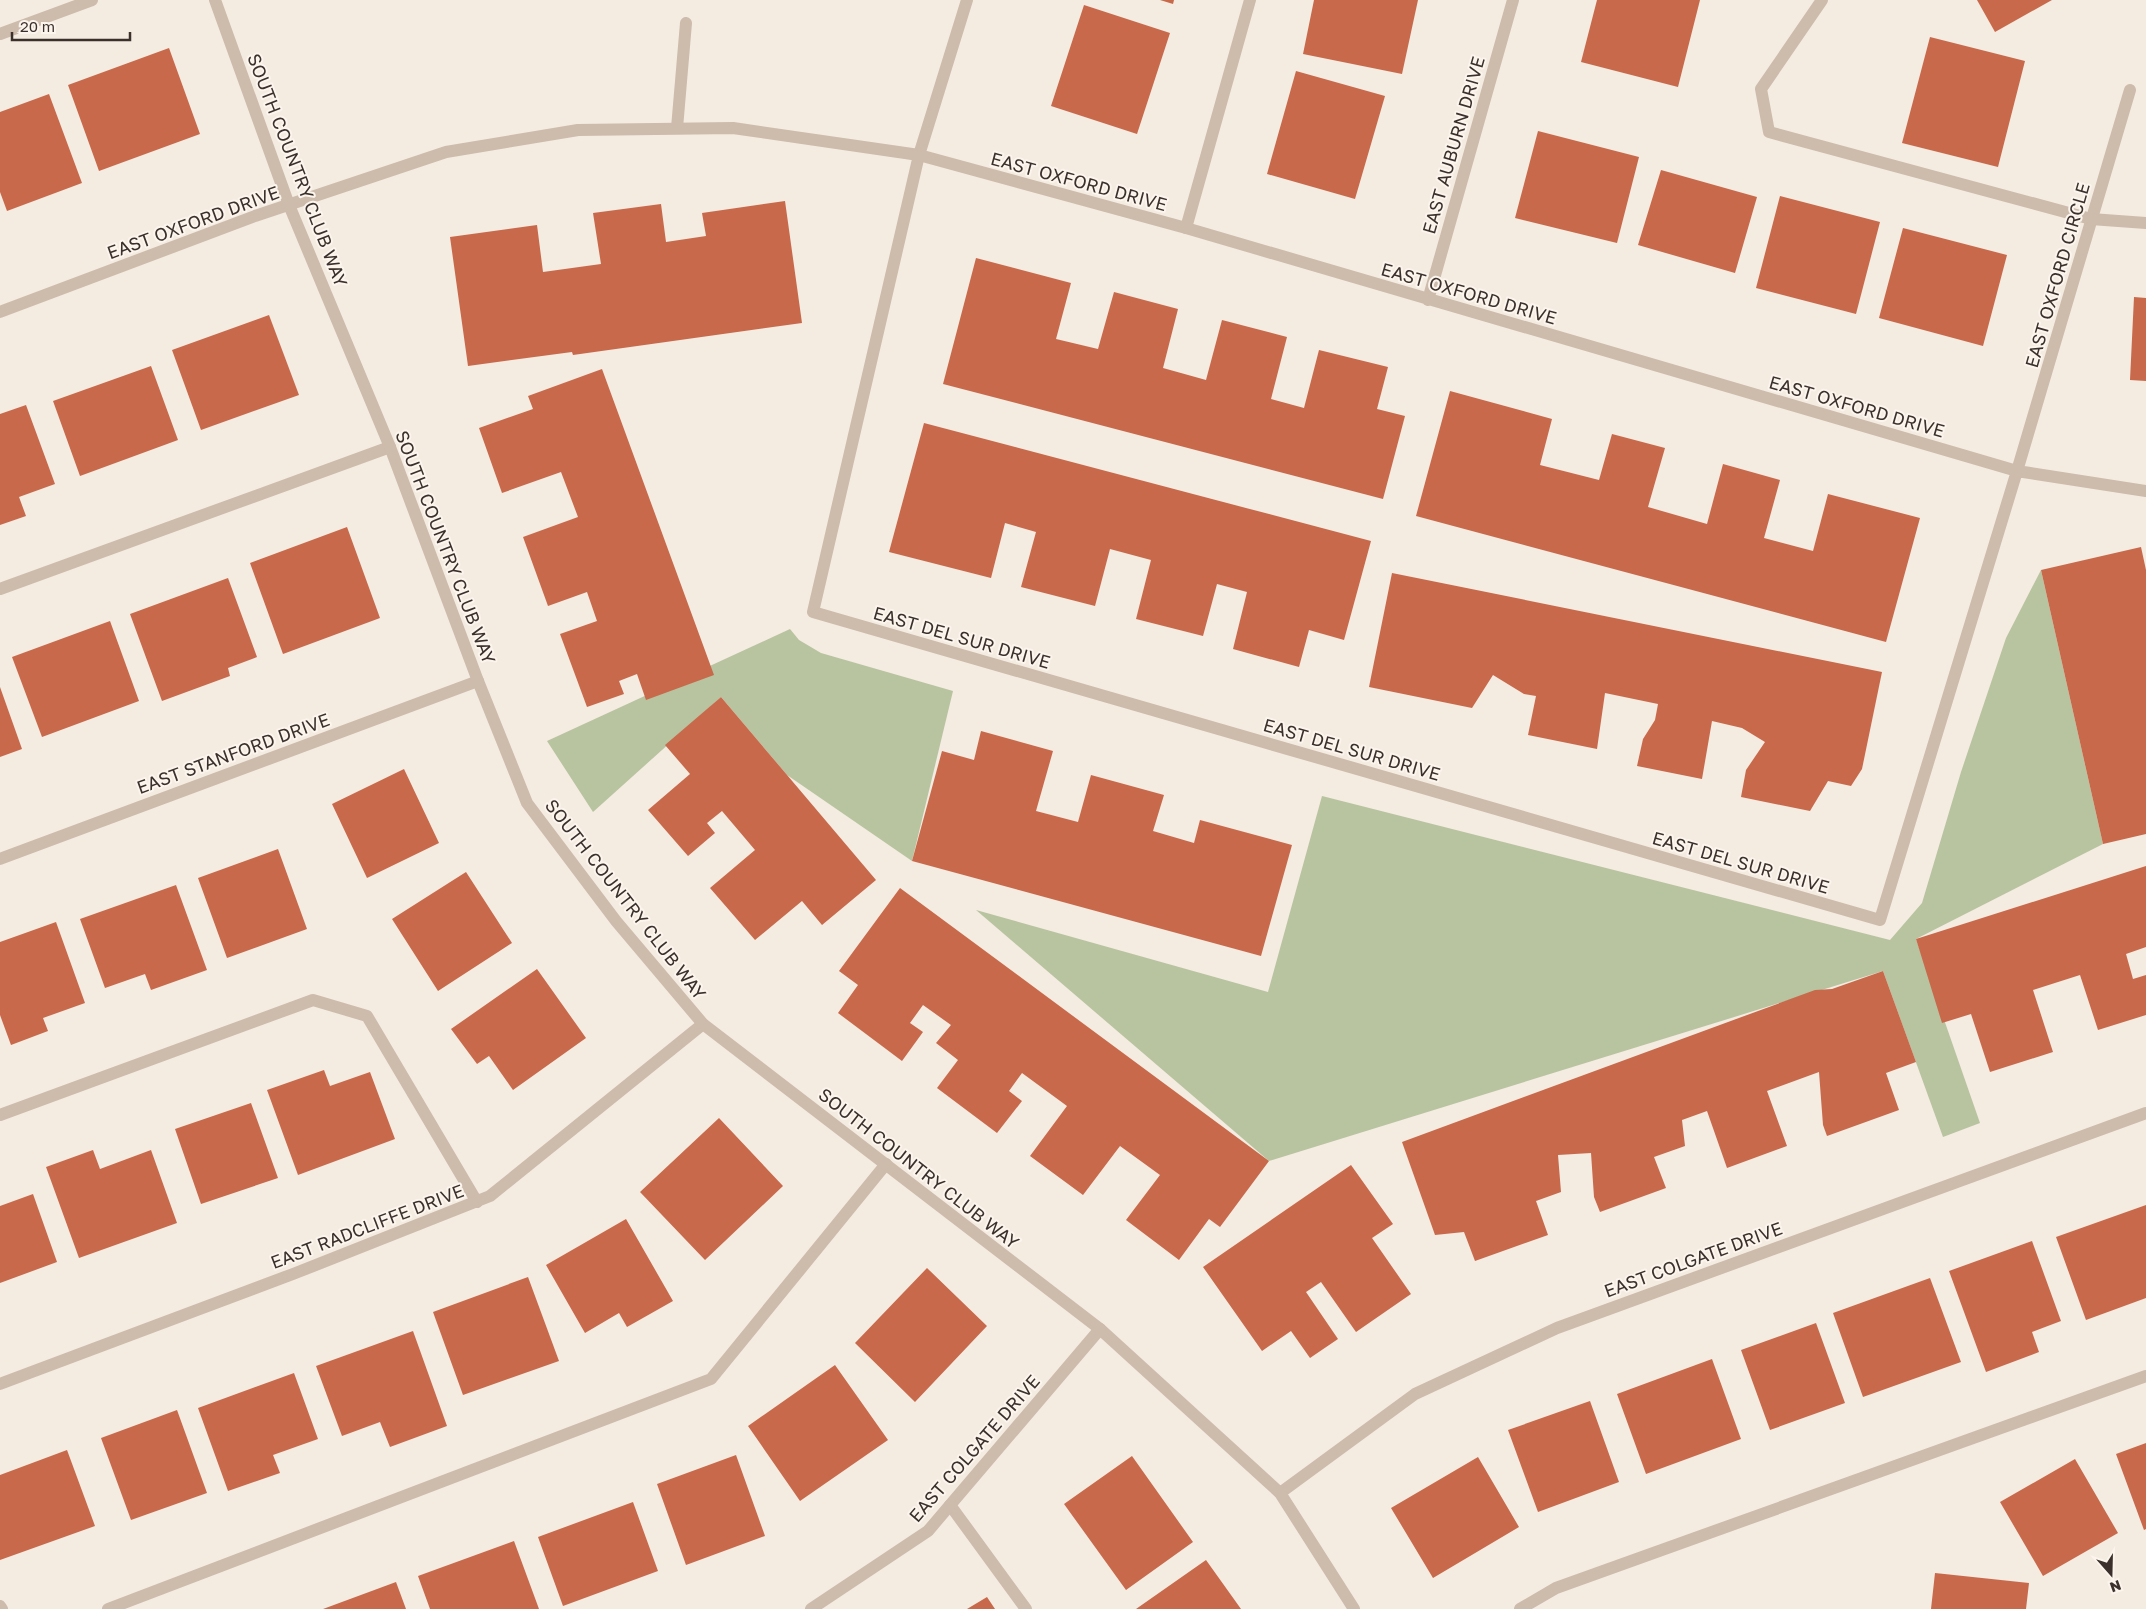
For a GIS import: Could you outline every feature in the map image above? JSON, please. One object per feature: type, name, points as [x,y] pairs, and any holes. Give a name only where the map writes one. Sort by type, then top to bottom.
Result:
[{"type":"street","points":[[0,34],[92,0]]},
{"type":"street","name":"SOUTH COUNTRY CLUB WAY","points":[[215,0],[290,205],[390,448],[478,681],[527,803],[616,921],[703,1024],[1100,1329],[1280,1493],[1354,1609]]},
{"type":"street","points":[[919,155],[967,0]]},
{"type":"street","points":[[1186,228],[1250,0]]},
{"type":"street","name":"EAST AUBURN DRIVE","points":[[1428,300],[1513,0]]},
{"type":"street","points":[[1822,0],[1760,90],[1770,132],[2092,219],[2146,223]]},
{"type":"street","points":[[677,128],[686,24]]},
{"type":"street","name":"EAST OXFORD CIRCLE","points":[[2018,471],[2130,90]]},
{"type":"street","name":"EAST OXFORD DRIVE","points":[[0,312],[290,205],[446,152],[578,130],[733,128],[919,155],[1186,228],[2018,471],[2146,490]]},
{"type":"street","name":"EAST DEL SUR DRIVE","points":[[919,155],[813,612],[1880,920],[2018,471]]},
{"type":"street","points":[[0,590],[390,448]]},
{"type":"street","name":"EAST STANFORD DRIVE","points":[[0,859],[478,681]]},
{"type":"street","points":[[0,1114],[313,1000],[367,1016],[476,1202]]},
{"type":"street","name":"EAST RADCLIFFE DRIVE","points":[[0,1384],[293,1274],[490,1196],[703,1024]]},
{"type":"street","name":"EAST COLGATE DRIVE","points":[[1280,1493],[1415,1394],[1557,1328],[2146,1113]]},
{"type":"street","points":[[108,1609],[711,1379],[886,1164]]},
{"type":"street","name":"EAST COLGATE DRIVE","points":[[811,1609],[928,1532],[1100,1329]]},
{"type":"street","points":[[1520,1609],[1556,1588],[2146,1376]]},
{"type":"street","points":[[950,1505],[1026,1609]]},
{"type":"green space","points":[[2041,570],[2103,844],[1916,939],[1980,1123],[1943,1137],[1883,971],[1269,1161],[976,910],[1268,992],[1322,796],[1890,940],[1922,903],[1961,772],[2006,638]]},
{"type":"green space","points":[[790,629],[799,640],[821,653],[953,691],[912,861],[787,775],[721,697],[593,812],[547,741]]},
{"type":"building","points":[[1160,0],[1174,0],[1173,4]]},
{"type":"building","points":[[1314,0],[1418,0],[1402,74],[1303,54]]},
{"type":"building","points":[[1597,0],[1700,0],[1678,87],[1581,62]]},
{"type":"building","points":[[1977,0],[2052,0],[1995,32]]},
{"type":"building","points":[[1084,5],[1170,33],[1137,134],[1051,106]]},
{"type":"building","points":[[1930,37],[2025,61],[1998,167],[1902,143]]},
{"type":"building","points":[[169,48],[200,134],[99,171],[68,85]]},
{"type":"building","points":[[1296,71],[1385,96],[1355,199],[1267,174]]},
{"type":"building","points":[[49,94],[82,183],[7,211],[0,192],[0,112]]},
{"type":"building","points":[[1538,131],[1639,157],[1617,243],[1515,218]]},
{"type":"building","points":[[1661,170],[1757,197],[1735,273],[1638,245]]},
{"type":"building","points":[[1780,196],[1880,222],[1856,314],[1756,288]]},
{"type":"building","points":[[785,201],[802,323],[573,355],[572,352],[468,366],[450,237],[537,225],[543,272],[601,264],[593,213],[661,204],[666,242],[706,236],[702,213]]},
{"type":"building","points":[[1903,228],[2007,255],[1983,346],[1879,318]]},
{"type":"building","points":[[976,258],[1071,283],[1056,339],[1098,349],[1114,292],[1178,309],[1163,368],[1206,380],[1222,320],[1287,337],[1271,399],[1304,408],[1319,350],[1388,367],[1377,409],[1405,416],[1383,499],[943,384]]},
{"type":"building","points":[[2134,297],[2146,298],[2146,381],[2130,380]]},
{"type":"building","points":[[269,315],[299,395],[201,430],[172,350]]},
{"type":"building","points":[[151,366],[178,440],[80,476],[53,401]]},
{"type":"building","points":[[602,369],[714,675],[646,700],[637,674],[619,681],[624,694],[587,707],[560,634],[597,621],[587,592],[548,606],[523,537],[578,517],[561,472],[502,493],[479,428],[533,409],[528,396]]},
{"type":"building","points":[[1450,391],[1552,419],[1540,465],[1599,480],[1612,434],[1665,448],[1648,507],[1707,524],[1723,464],[1780,480],[1764,538],[1813,551],[1828,494],[1920,518],[1886,642],[1416,516]]},
{"type":"building","points":[[26,405],[55,484],[19,497],[26,516],[0,525],[0,414]]},
{"type":"building","points":[[924,423],[1371,541],[1344,640],[1309,630],[1299,667],[1233,649],[1247,592],[1217,584],[1203,636],[1136,619],[1151,560],[1110,549],[1095,606],[1021,587],[1036,532],[1005,523],[991,578],[889,552]]},
{"type":"building","points":[[347,527],[380,618],[283,654],[250,563]]},
{"type":"building","points":[[2141,547],[2146,570],[2146,834],[2103,844],[2041,570]]},
{"type":"building","points":[[1392,573],[1882,672],[1862,769],[1851,786],[1828,781],[1810,811],[1741,797],[1746,770],[1765,742],[1742,728],[1712,721],[1702,779],[1637,766],[1643,739],[1655,720],[1658,704],[1605,693],[1597,749],[1528,735],[1536,696],[1524,694],[1493,675],[1472,708],[1369,687]]},
{"type":"building","points":[[228,578],[257,657],[228,668],[230,676],[162,701],[130,614]]},
{"type":"building","points":[[110,621],[139,701],[42,737],[12,657]]},
{"type":"building","points":[[0,687],[22,749],[0,757]]},
{"type":"building","points":[[721,697],[876,880],[822,925],[802,901],[755,940],[710,888],[755,850],[722,811],[707,823],[715,833],[688,856],[648,810],[690,774],[665,745]]},
{"type":"building","points":[[981,731],[1053,751],[1036,811],[1078,822],[1091,775],[1164,795],[1153,831],[1194,843],[1200,820],[1292,845],[1261,956],[912,861],[942,751],[974,760]]},
{"type":"building","points":[[404,769],[439,843],[367,878],[332,804]]},
{"type":"building","points":[[278,849],[307,929],[227,958],[198,878]]},
{"type":"building","points":[[2146,866],[2146,947],[2126,954],[2133,979],[2146,975],[2146,1015],[2098,1030],[2080,975],[2033,990],[2053,1052],[1990,1072],[1971,1014],[1942,1023],[1916,939]]},
{"type":"building","points":[[466,872],[512,943],[438,991],[392,919]]},
{"type":"building","points":[[176,885],[207,970],[151,990],[145,974],[105,988],[80,919]]},
{"type":"building","points":[[900,888],[1269,1161],[1220,1227],[1209,1219],[1179,1260],[1126,1220],[1160,1175],[1120,1146],[1083,1195],[1030,1156],[1067,1106],[1022,1073],[1009,1091],[1022,1101],[997,1133],[937,1088],[958,1060],[936,1043],[951,1025],[923,1005],[910,1023],[923,1032],[902,1061],[838,1013],[858,985],[839,971]]},
{"type":"building","points":[[56,922],[85,1003],[43,1018],[48,1031],[11,1045],[0,1015],[0,942]]},
{"type":"building","points":[[537,969],[586,1038],[513,1090],[489,1056],[477,1064],[451,1029]]},
{"type":"building","points":[[1883,971],[1916,1062],[1886,1073],[1899,1110],[1827,1136],[1823,1125],[1819,1072],[1767,1091],[1787,1146],[1727,1168],[1707,1111],[1682,1120],[1685,1146],[1654,1157],[1666,1188],[1600,1212],[1594,1197],[1591,1153],[1558,1155],[1561,1192],[1536,1201],[1548,1235],[1475,1261],[1464,1232],[1435,1235],[1402,1142],[1815,990],[1832,989]]},
{"type":"building","points":[[324,1070],[330,1086],[370,1072],[395,1139],[298,1175],[267,1090]]},
{"type":"building","points":[[251,1103],[278,1178],[201,1204],[175,1129]]},
{"type":"building","points":[[719,1118],[783,1186],[705,1260],[640,1192]]},
{"type":"building","points":[[93,1150],[100,1169],[151,1150],[177,1223],[79,1258],[46,1167]]},
{"type":"building","points":[[1351,1165],[1393,1224],[1372,1238],[1411,1294],[1356,1332],[1321,1282],[1306,1292],[1338,1339],[1310,1358],[1291,1331],[1262,1351],[1203,1267]]},
{"type":"building","points":[[33,1194],[57,1262],[0,1283],[0,1206]]},
{"type":"building","points":[[2146,1205],[2146,1298],[2086,1320],[2056,1237]]},
{"type":"building","points":[[626,1219],[673,1301],[627,1327],[619,1313],[585,1333],[546,1265]]},
{"type":"building","points":[[2032,1241],[2061,1321],[2032,1332],[2039,1352],[1986,1372],[1949,1271]]},
{"type":"building","points":[[927,1268],[987,1326],[915,1402],[855,1343]]},
{"type":"building","points":[[528,1277],[559,1361],[463,1395],[433,1312]]},
{"type":"building","points":[[1930,1278],[1961,1362],[1863,1397],[1833,1313]]},
{"type":"building","points":[[1816,1323],[1845,1403],[1770,1430],[1741,1350]]},
{"type":"building","points":[[413,1331],[447,1426],[390,1447],[380,1422],[342,1436],[316,1366]]},
{"type":"building","points":[[1712,1359],[1741,1439],[1646,1474],[1617,1394]]},
{"type":"building","points":[[835,1365],[888,1440],[800,1501],[748,1426]]},
{"type":"building","points":[[294,1373],[318,1439],[273,1455],[280,1473],[228,1491],[198,1408]]},
{"type":"building","points":[[1590,1401],[1619,1482],[1538,1512],[1508,1430]]},
{"type":"building","points":[[177,1410],[207,1493],[131,1520],[101,1438]]},
{"type":"building","points":[[2146,1443],[2146,1529],[2144,1530],[2116,1454]]},
{"type":"building","points":[[67,1450],[95,1526],[0,1560],[0,1475]]},
{"type":"building","points":[[736,1455],[765,1536],[686,1565],[657,1484]]},
{"type":"building","points":[[1132,1456],[1193,1542],[1126,1590],[1064,1504]]},
{"type":"building","points":[[1478,1457],[1519,1527],[1433,1578],[1391,1508]]},
{"type":"building","points":[[2075,1459],[2118,1533],[2043,1576],[2000,1502]]},
{"type":"building","points":[[633,1502],[658,1571],[563,1606],[538,1537]]},
{"type":"building","points":[[514,1541],[539,1609],[430,1609],[418,1576]]},
{"type":"building","points":[[1206,1560],[1241,1609],[1136,1609]]},
{"type":"building","points":[[1935,1573],[2029,1583],[2026,1609],[1931,1609]]},
{"type":"building","points":[[396,1582],[406,1609],[323,1609]]},
{"type":"building","points":[[987,1597],[995,1609],[967,1609]]}]
